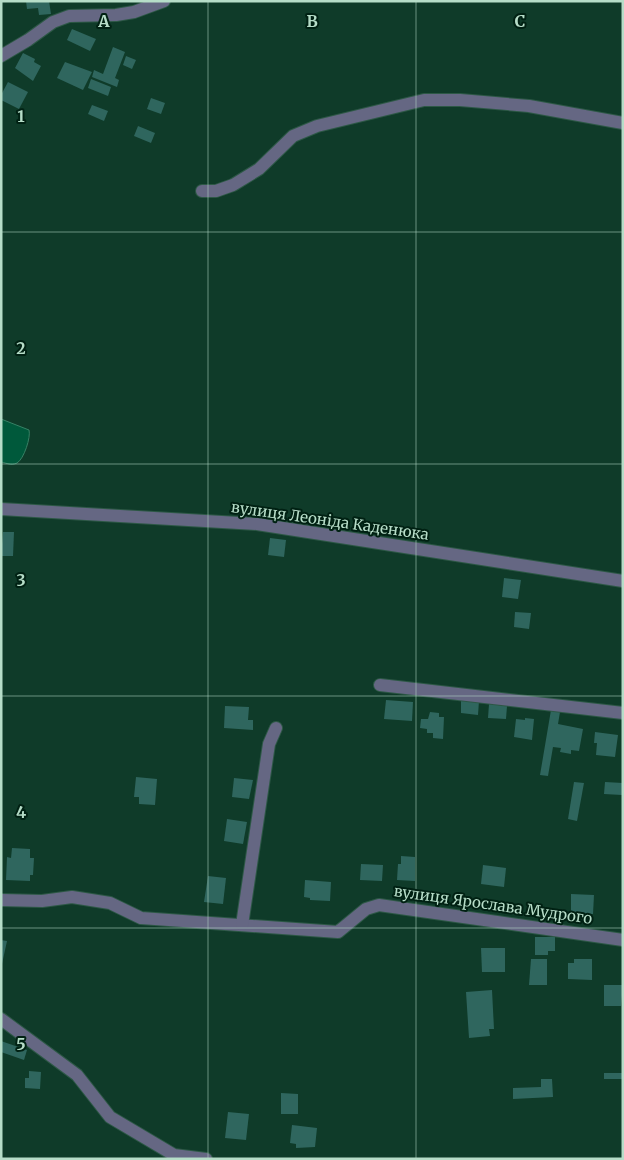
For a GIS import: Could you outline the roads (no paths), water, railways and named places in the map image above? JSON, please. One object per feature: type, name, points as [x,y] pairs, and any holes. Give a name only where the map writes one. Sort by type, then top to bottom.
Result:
[{"type":"street","points":[[1,56],[53,22],[69,16],[116,15],[134,12],[164,1]]},
{"type":"street","points":[[202,192],[216,191],[233,185],[259,169],[293,136],[317,126],[424,100],[460,100],[529,106],[623,123]]},
{"type":"street","name":"вулиця Леоніда Каденюка","points":[[1,509],[257,524],[623,581]]},
{"type":"street","points":[[380,684],[623,713]]},
{"type":"street","points":[[1,900],[42,901],[72,897],[110,903],[141,918],[242,925],[269,744],[276,728]]},
{"type":"street","name":"вулиця Ярослава Мудрого","points":[[242,925],[338,932],[366,909],[379,905],[623,940]]},
{"type":"street","points":[[1,1019],[77,1075],[110,1117],[174,1155],[206,1159]]}]
